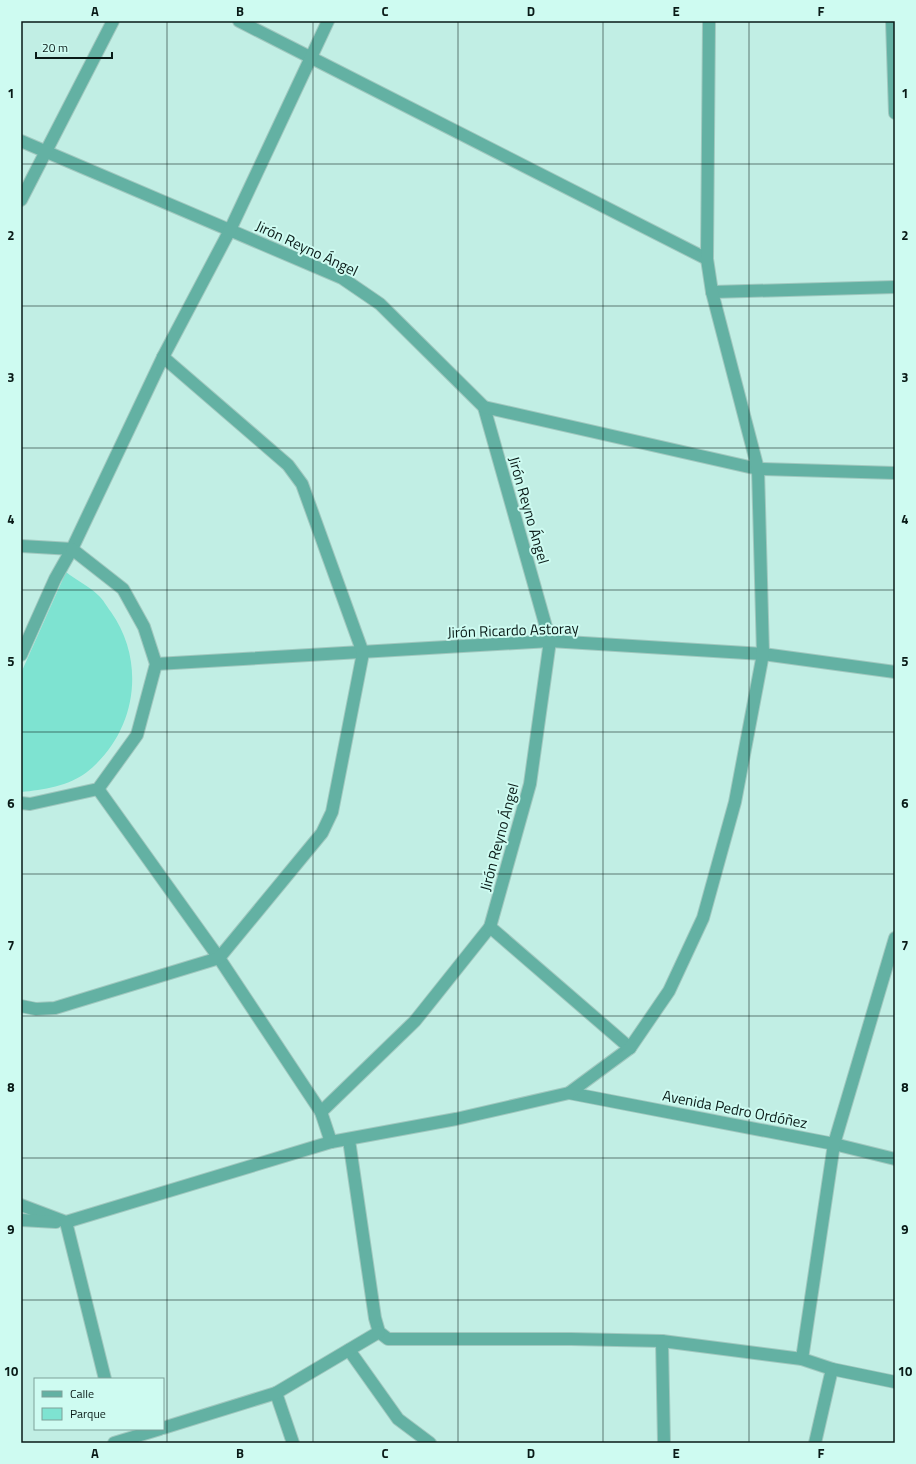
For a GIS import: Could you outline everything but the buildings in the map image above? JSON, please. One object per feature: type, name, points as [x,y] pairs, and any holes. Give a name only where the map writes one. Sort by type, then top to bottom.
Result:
[{"type":"street","points":[[21,200],[113,21]]},
{"type":"street","points":[[239,21],[311,56],[707,259]]},
{"type":"street","points":[[21,655],[55,579],[72,549],[163,356],[230,230],[328,21]]},
{"type":"street","points":[[892,21],[895,113]]},
{"type":"street","points":[[21,1220],[66,1222],[331,1142],[349,1140],[456,1118],[569,1093],[630,1048],[669,991],[703,918],[735,802],[763,654],[758,469],[712,292],[707,259],[707,22]]},
{"type":"street","name":"Jirón Reyno Ángel","points":[[21,140],[45,152],[342,278],[380,304],[484,407],[550,642],[530,784],[490,927]]},
{"type":"street","points":[[712,292],[895,287]]},
{"type":"street","points":[[21,1006],[36,1009],[54,1008],[219,958],[322,833],[332,812],[363,653],[302,484],[288,465],[163,356]]},
{"type":"street","points":[[484,407],[758,469],[895,473]]},
{"type":"street","points":[[21,546],[72,549],[123,589],[144,627],[156,664],[137,735],[98,790],[30,804],[21,803]]},
{"type":"street","name":"Jirón Ricardo Astoray","points":[[156,664],[550,642],[763,654],[895,672]]},
{"type":"street","points":[[98,790],[219,958],[321,1112],[331,1142]]},
{"type":"street","points":[[321,1112],[415,1021],[490,927],[630,1048]]},
{"type":"street","points":[[802,1359],[834,1144],[895,938]]},
{"type":"street","name":"Avenida Pedro Ordóñez","points":[[569,1093],[834,1144],[895,1159]]},
{"type":"street","points":[[349,1140],[375,1318],[379,1332],[388,1339],[571,1339],[662,1342],[802,1359],[832,1369],[895,1382]]},
{"type":"street","points":[[21,1205],[66,1222]]},
{"type":"street","points":[[66,1222],[105,1378]]},
{"type":"street","points":[[164,1428],[276,1393],[379,1332]]},
{"type":"street","points":[[662,1342],[664,1443]]},
{"type":"street","points":[[349,1350],[398,1419],[430,1443]]},
{"type":"street","points":[[816,1443],[832,1369]]},
{"type":"street","points":[[276,1393],[293,1443]]},
{"type":"street","points":[[118,1430],[119,1442],[157,1430]]},
{"type":"green space","points":[[66,572],[100,597],[111,612],[122,632],[129,653],[132,675],[131,696],[126,718],[116,738],[104,756],[87,772],[64,784],[21,792],[21,673]]}]
